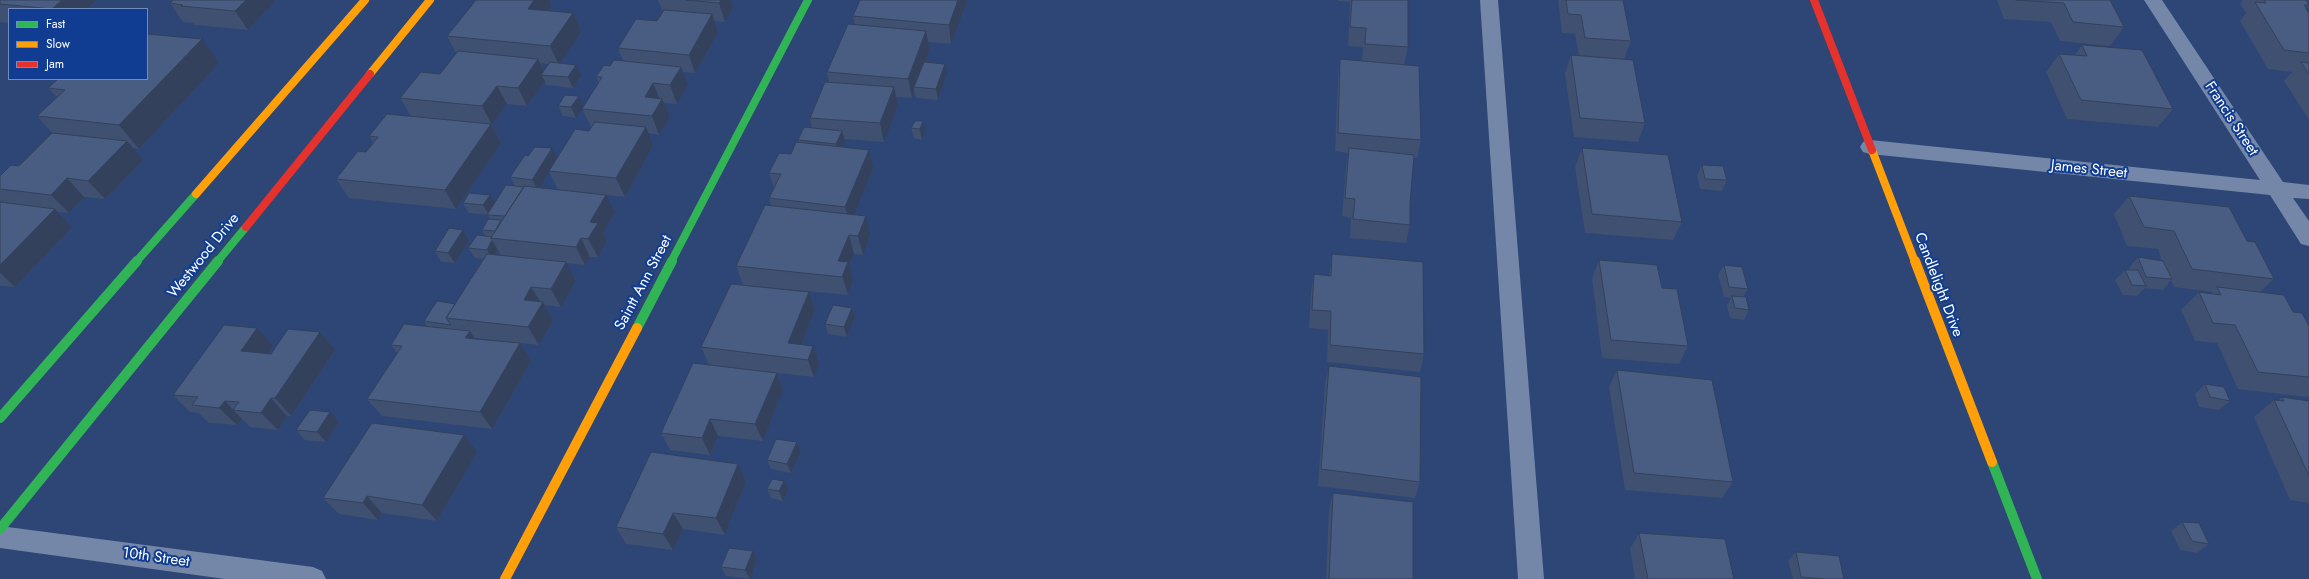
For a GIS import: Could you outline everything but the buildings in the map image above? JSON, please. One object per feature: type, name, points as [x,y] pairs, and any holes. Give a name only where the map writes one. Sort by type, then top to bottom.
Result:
[{"type":"street","points":[[0,418],[365,0]]},
{"type":"street","name":"Westwood Drive","points":[[0,529],[430,0]]},
{"type":"street","name":"Saintt Ann Street","points":[[505,579],[808,0]]},
{"type":"street","points":[[1489,0],[1531,579]]},
{"type":"street","name":"Candlelight Drive","points":[[1814,0],[2037,579]]},
{"type":"street","name":"Francis Street","points":[[2153,0],[2309,238]]},
{"type":"street","name":"James Street","points":[[1870,147],[2309,192]]},
{"type":"street","name":"10th Street","points":[[0,537],[313,579]]},
{"type":"traffic: fast","points":[[637,328],[808,0]]},
{"type":"traffic: fast","points":[[0,418],[196,194]]},
{"type":"traffic: fast","points":[[0,529],[246,227]]},
{"type":"traffic: fast","points":[[1992,462],[2037,579]]},
{"type":"traffic: slow","points":[[196,194],[365,0]]},
{"type":"traffic: slow","points":[[370,74],[430,0]]},
{"type":"traffic: slow","points":[[1872,150],[1992,462]]},
{"type":"traffic: slow","points":[[505,579],[637,328]]},
{"type":"traffic: jam","points":[[1814,0],[1872,150]]},
{"type":"traffic: jam","points":[[246,227],[370,74]]}]
